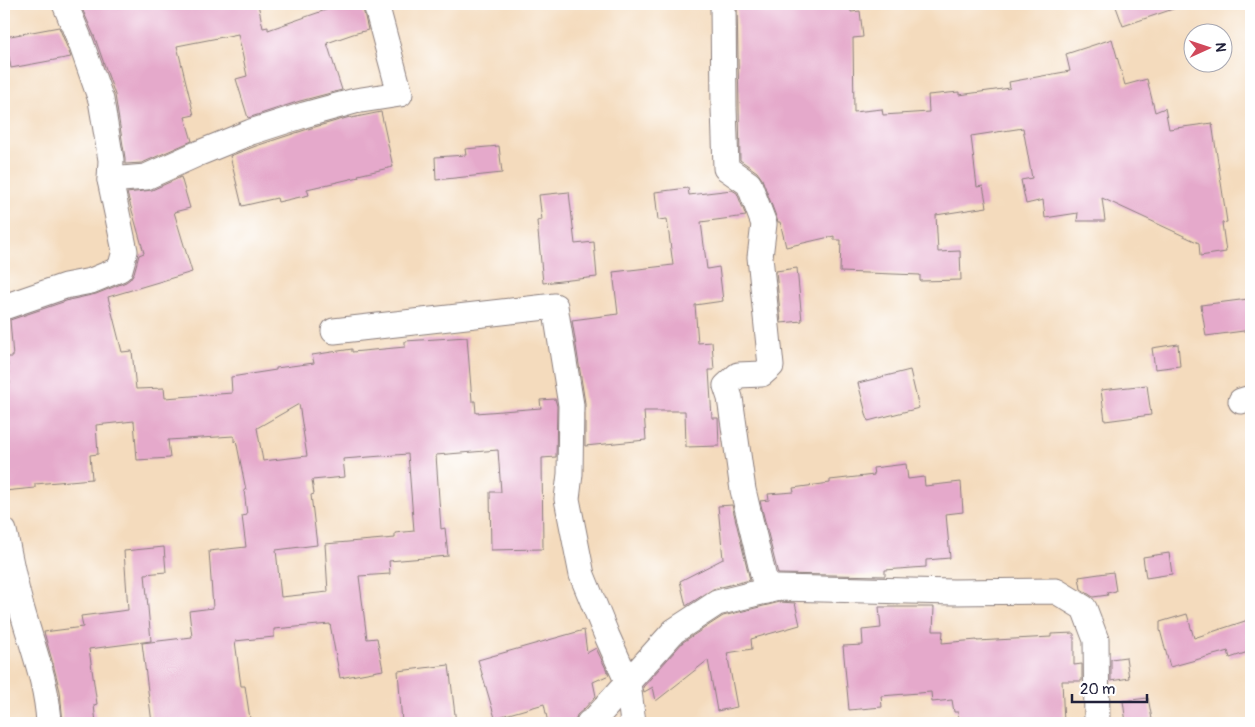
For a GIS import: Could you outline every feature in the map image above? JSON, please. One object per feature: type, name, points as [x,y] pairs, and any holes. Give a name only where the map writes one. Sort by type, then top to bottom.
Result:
[{"type":"street","points":[[4,307],[65,286],[91,281],[120,269],[125,251],[110,180],[111,160],[101,100],[65,4]]},
{"type":"street","points":[[110,180],[146,177],[251,132],[355,101],[400,94],[376,4]]},
{"type":"street","points":[[723,4],[726,168],[750,184],[764,224],[760,257],[771,366],[762,374],[738,375],[726,386],[730,398],[743,490],[767,591]]},
{"type":"street","points":[[334,331],[555,306],[571,405],[570,474],[567,499],[582,576],[628,683],[633,723]]},
{"type":"street","points":[[4,530],[21,608],[42,673],[50,723]]},
{"type":"street","points":[[590,723],[674,632],[717,603],[778,588],[954,592],[1056,591],[1084,608],[1096,640],[1097,723]]},
{"type":"building","points":[[80,4],[258,4],[263,28],[268,27],[268,30],[343,4],[362,4],[368,30],[327,43],[342,90],[248,118],[236,79],[247,76],[238,34],[177,46],[194,115],[185,117],[192,141],[142,163],[125,164],[115,95],[95,38]]},
{"type":"building","points":[[737,4],[850,4],[851,12],[860,11],[863,37],[853,38],[854,112],[882,109],[883,115],[929,112],[928,95],[959,92],[959,95],[1010,88],[1009,82],[1070,71],[1066,54],[1112,39],[1125,85],[1147,79],[1155,112],[1165,108],[1169,129],[1212,123],[1227,222],[1222,223],[1226,252],[1200,256],[1199,243],[1102,198],[1105,221],[1077,221],[1078,213],[1045,218],[1043,200],[1026,204],[1021,180],[1032,178],[1023,128],[971,136],[977,187],[983,186],[987,207],[936,215],[938,252],[960,251],[961,280],[920,281],[920,275],[840,272],[841,240],[834,240],[834,236],[786,247],[780,222],[778,222],[762,179],[757,172],[740,160]]},
{"type":"building","points":[[1115,4],[1178,4],[1179,7],[1123,26]]},
{"type":"building","points":[[59,27],[71,57],[11,68],[5,37]]},
{"type":"building","points":[[381,112],[393,167],[307,189],[309,195],[278,202],[277,198],[242,206],[230,156],[308,129],[350,117]]},
{"type":"building","points":[[499,146],[502,173],[436,180],[435,157],[466,155],[465,149]]},
{"type":"building","points":[[181,177],[190,208],[174,212],[192,272],[108,297],[122,352],[132,351],[136,389],[164,388],[165,398],[232,393],[231,377],[314,363],[312,355],[352,349],[352,352],[405,347],[405,341],[467,337],[472,401],[475,401],[476,413],[541,408],[540,400],[555,399],[557,406],[556,457],[542,458],[543,549],[491,550],[490,492],[501,492],[498,450],[436,455],[441,529],[445,528],[448,556],[389,561],[390,574],[359,576],[367,639],[377,638],[383,670],[340,678],[330,624],[274,629],[274,637],[235,641],[241,686],[245,686],[250,719],[219,723],[152,723],[142,643],[192,637],[189,611],[213,608],[209,551],[246,547],[242,516],[247,515],[244,490],[246,490],[234,436],[168,440],[170,458],[137,460],[134,421],[96,425],[98,454],[90,455],[92,479],[35,484],[35,488],[4,491],[4,385],[10,384],[7,357],[13,357],[10,320],[69,300],[96,294],[130,279],[134,273],[139,255],[144,253],[127,193],[152,190]],"holes":[[[299,404],[307,456],[263,461],[257,428]],[[408,454],[414,531],[395,533],[395,538],[325,544],[328,592],[281,597],[276,550],[317,545],[311,495],[314,494],[312,480],[345,477],[343,459]]]},
{"type":"building","points":[[688,188],[689,195],[732,190],[737,193],[746,216],[701,222],[707,269],[719,267],[723,301],[695,305],[698,343],[712,342],[714,370],[709,370],[712,418],[718,418],[719,446],[686,447],[685,411],[644,411],[646,440],[585,446],[585,403],[572,320],[618,314],[613,272],[673,265],[667,219],[658,220],[655,192]]},
{"type":"building","points":[[569,192],[575,244],[594,242],[597,277],[543,283],[537,221],[542,220],[539,195]]},
{"type":"building","points":[[797,268],[802,321],[781,323],[776,271]]},
{"type":"building","points":[[1248,299],[1251,330],[1206,336],[1201,305]]},
{"type":"building","points":[[1178,344],[1180,366],[1155,369],[1152,348]]},
{"type":"building","points":[[910,370],[919,408],[868,421],[858,383]]},
{"type":"building","points":[[1147,385],[1151,415],[1105,421],[1101,390]]},
{"type":"building","points":[[906,464],[908,479],[924,477],[925,486],[961,482],[963,512],[946,514],[950,558],[926,560],[926,567],[885,570],[885,576],[778,574],[760,501],[769,500],[768,494],[794,492],[793,488],[830,483],[830,480],[874,475],[873,468]]},
{"type":"building","points":[[732,505],[750,580],[713,589],[686,606],[680,581],[723,559],[718,506]]},
{"type":"building","points":[[164,547],[166,572],[145,574],[151,641],[89,649],[97,704],[94,705],[96,723],[63,723],[60,691],[44,632],[83,627],[81,616],[128,610],[124,551]]},
{"type":"building","points":[[1169,553],[1172,574],[1146,578],[1143,557]]},
{"type":"building","points":[[1113,572],[1116,591],[1107,593],[1108,595],[1093,597],[1081,589],[1079,577]]},
{"type":"building","points":[[780,602],[795,603],[800,625],[751,639],[752,649],[727,653],[737,707],[717,711],[708,660],[656,701],[653,687],[644,692],[643,687],[683,642],[723,616]]},
{"type":"building","points":[[879,607],[934,607],[933,631],[943,631],[942,643],[1051,637],[1051,634],[1074,633],[1074,665],[1082,664],[1082,681],[1062,681],[1064,723],[959,723],[958,712],[954,712],[952,700],[932,702],[931,692],[881,696],[882,707],[849,710],[843,646],[863,645],[862,630],[881,628]]},
{"type":"building","points":[[1187,614],[1194,638],[1251,619],[1251,651],[1230,658],[1228,651],[1170,667],[1160,630],[1160,622]]},
{"type":"building","points":[[584,630],[587,653],[596,648],[609,675],[593,682],[596,696],[577,715],[575,723],[548,723],[544,704],[495,718],[478,660]]},
{"type":"building","points":[[1126,657],[1129,678],[1111,681],[1111,659]]},
{"type":"building","points":[[449,665],[456,723],[402,723],[398,671]]},
{"type":"building","points":[[1148,698],[1152,719],[1126,723],[1123,701]]}]
